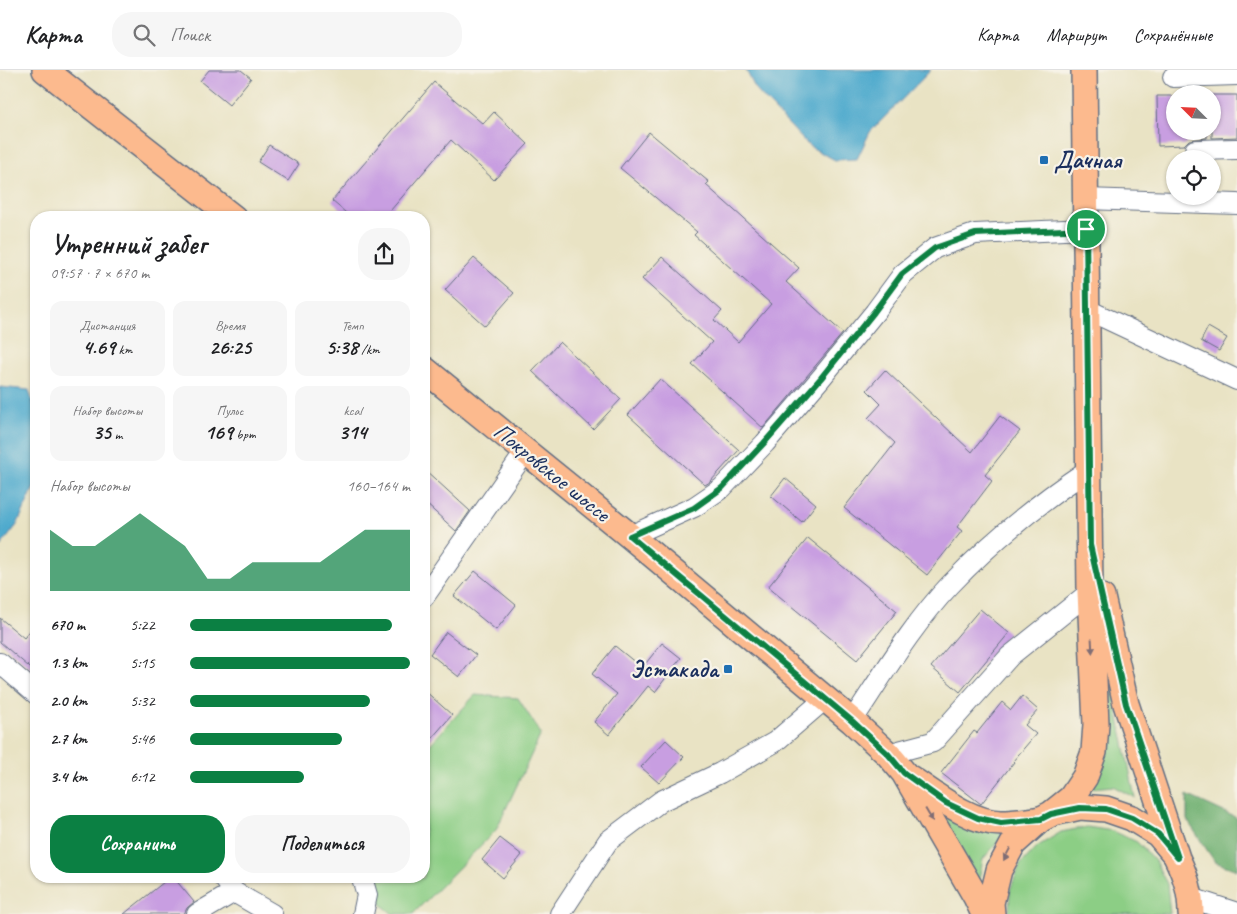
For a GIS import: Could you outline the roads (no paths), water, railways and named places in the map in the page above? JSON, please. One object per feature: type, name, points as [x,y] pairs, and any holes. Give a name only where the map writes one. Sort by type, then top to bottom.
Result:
[{"type":"main road","points":[[45,70],[225,211]]},
{"type":"main road","points":[[992,914],[991,903],[999,870],[1013,844],[1071,798],[1085,777],[1094,752],[1096,724],[1090,592],[1084,70]]},
{"type":"main road","name":"Покровское шоссе","points":[[430,374],[630,536],[852,721],[888,754],[904,773],[984,914]]},
{"type":"main road","points":[[1090,545],[1126,704],[1186,877],[1191,906]]},
{"type":"main road","name":"Покровское шоссе","points":[[904,773],[946,803],[978,818],[1001,823],[1046,817],[1080,808],[1106,809],[1132,818],[1158,834],[1178,858]]},
{"type":"street","points":[[1173,77],[1237,75]]},
{"type":"street","points":[[1195,150],[1237,149]]},
{"type":"street","points":[[1085,199],[1237,204]]},
{"type":"street","points":[[630,536],[694,508],[722,488],[821,378],[902,274],[935,248],[975,234],[1086,229]]},
{"type":"street","points":[[1088,310],[1237,380]]},
{"type":"street","points":[[430,587],[526,451]]},
{"type":"street","points":[[852,721],[914,630],[950,586],[998,539],[1050,495],[1088,470]]},
{"type":"street","points":[[888,754],[933,742],[1010,656],[1090,592]]},
{"type":"street","points":[[0,663],[30,689]]},
{"type":"street","points":[[560,914],[608,840],[661,801],[720,773],[775,742],[825,699]]},
{"type":"street","points":[[363,883],[367,896],[363,914]]},
{"type":"street","points":[[197,914],[229,885],[272,914]]},
{"type":"street","points":[[1191,906],[1237,913]]},
{"type":"water","points":[[746,70],[931,70],[870,132],[857,159],[835,160],[809,146],[756,90]]},
{"type":"water","points":[[0,387],[29,390],[30,393],[30,496],[17,525],[0,547]]},
{"type":"place","name":"Дачная","points":[[1044,160]]},
{"type":"place","name":"Эстакада","points":[[728,669]]}]
